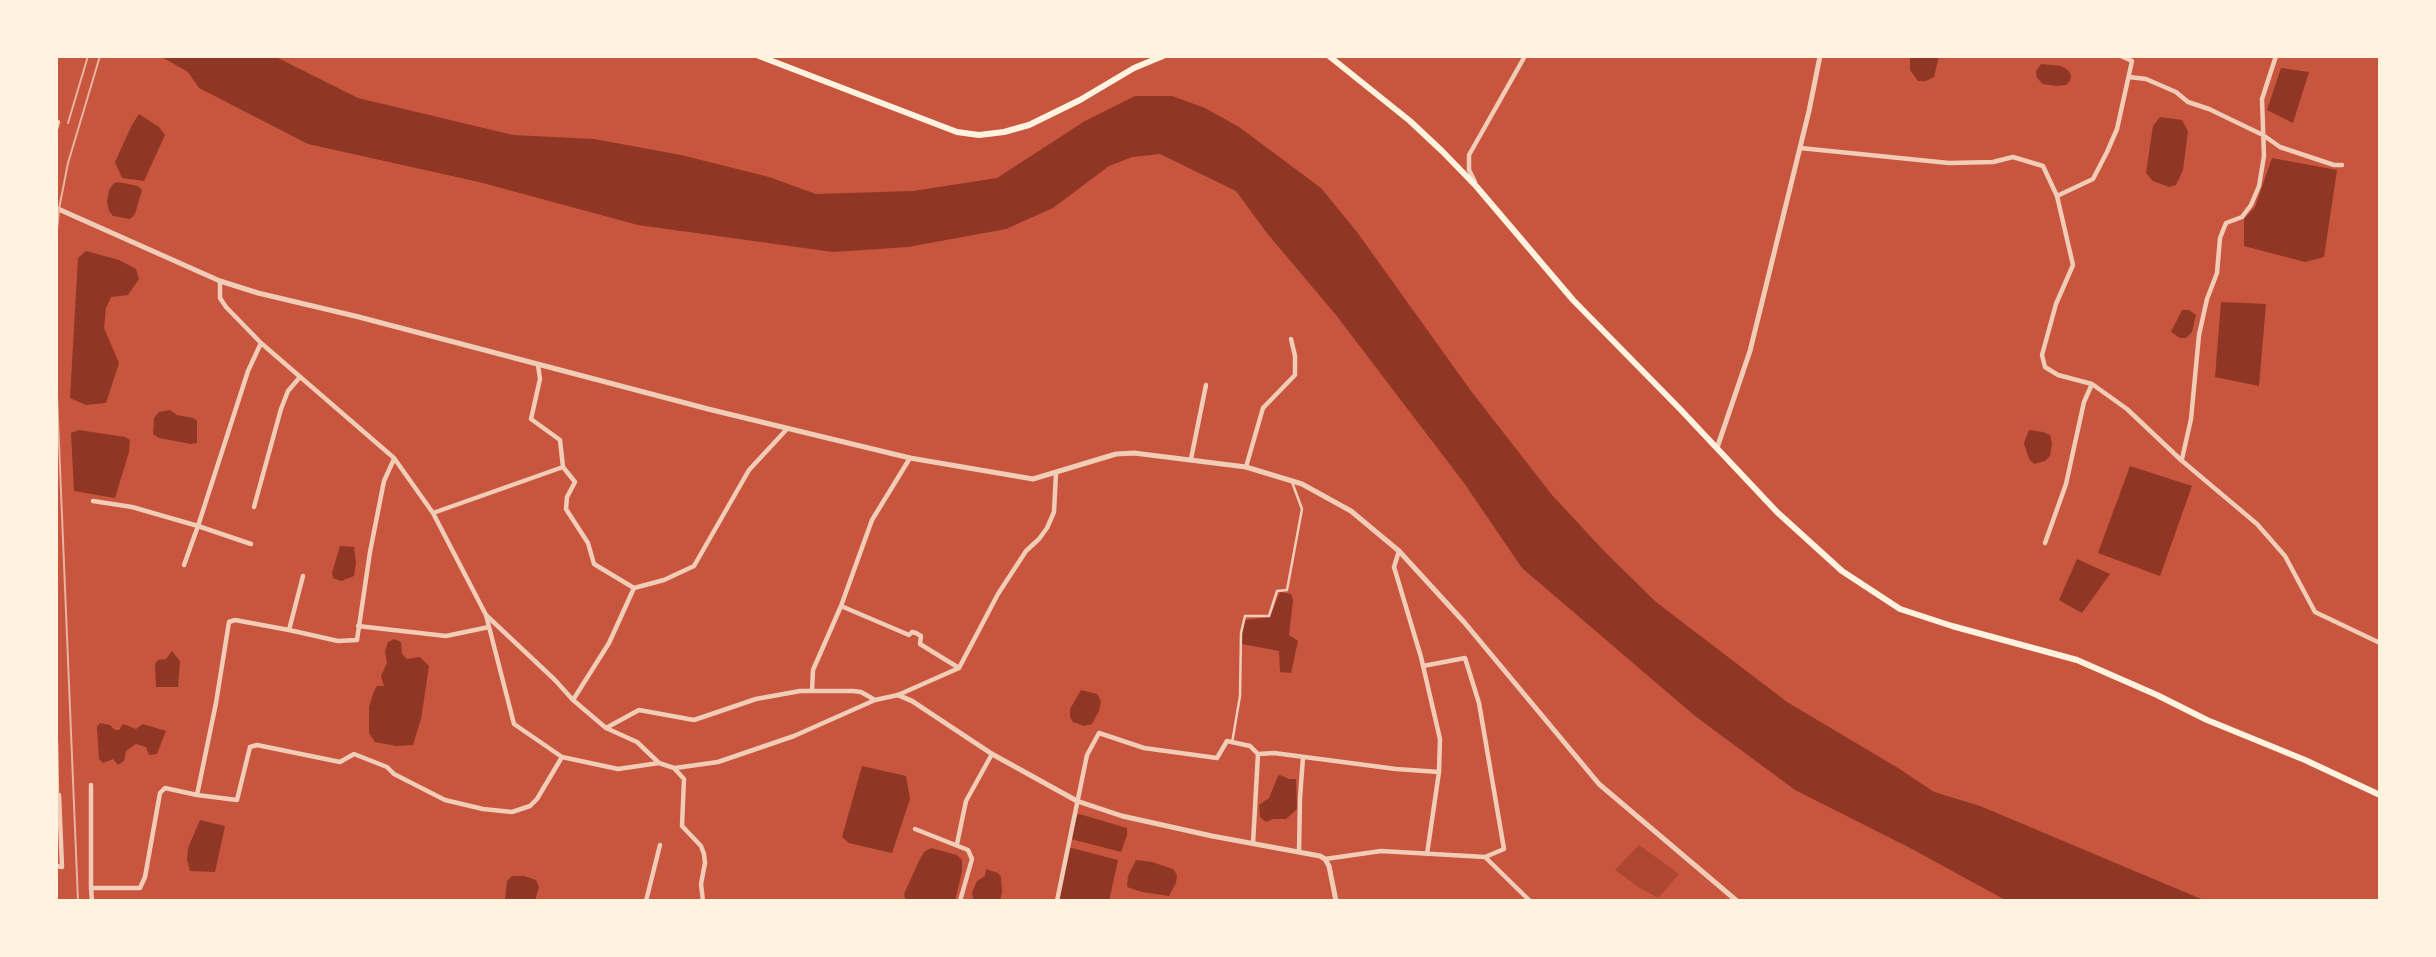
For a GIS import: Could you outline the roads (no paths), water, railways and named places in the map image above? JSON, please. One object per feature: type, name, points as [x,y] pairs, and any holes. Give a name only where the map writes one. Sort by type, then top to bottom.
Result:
[{"type":"main road","points":[[759,56],[957,132],[979,135],[1029,125],[1080,100],[1134,68],[1163,56]]},
{"type":"main road","points":[[1329,56],[1410,121],[1476,186],[1573,300],[1777,512],[1842,571],[1900,609],[2077,660],[2380,795]]},
{"type":"street","points":[[1476,186],[1469,170],[1469,155],[1525,56]]},
{"type":"street","points":[[1717,447],[1750,351],[1820,56]]},
{"type":"street","points":[[2057,196],[2092,179],[2117,129],[2133,61],[2121,56]]},
{"type":"street","points":[[2181,460],[2191,419],[2199,335],[2207,299],[2217,273],[2220,238],[2226,223],[2242,217],[2251,205],[2259,186],[2264,156],[2262,99],[2276,56]]},
{"type":"street","points":[[2129,77],[2146,79],[2176,92],[2188,102],[2263,135],[2287,150],[2334,165],[2342,165]]},
{"type":"street","points":[[56,122],[56,129]]},
{"type":"street","points":[[1799,148],[1949,163],[1993,162],[2013,158],[2043,166],[2057,196],[2073,265],[2056,304],[2042,355],[2045,367],[2058,375],[2092,384],[2127,409],[2181,460],[2257,524],[2285,556],[2315,612],[2380,643]]},
{"type":"street","points":[[56,208],[220,281],[787,429],[910,458],[1033,479],[1116,454],[1134,453],[1246,467],[1291,481],[1351,511],[1399,551],[1464,622],[1599,784],[1737,901]]},
{"type":"street","points":[[220,281],[220,298],[226,307],[261,343],[394,458],[433,513],[486,615],[514,723],[562,757],[618,769],[659,763]]},
{"type":"street","points":[[1246,467],[1263,408],[1295,375],[1295,356],[1291,340]]},
{"type":"street","points":[[184,565],[248,371],[261,343]]},
{"type":"street","points":[[538,365],[540,379],[531,419],[561,440],[563,467],[575,482],[566,509],[588,543],[594,564],[634,588],[664,580],[694,566],[749,470],[787,429]]},
{"type":"street","points":[[254,507],[281,409],[288,391],[300,377]]},
{"type":"street","points":[[2045,543],[2066,484],[2084,402],[2092,384]]},
{"type":"street","points":[[1191,459],[1206,385]]},
{"type":"street","points":[[197,795],[229,622],[235,620],[338,641],[357,640],[384,481],[394,458]]},
{"type":"street","points":[[812,691],[813,670],[841,606],[872,520],[910,458]]},
{"type":"street","points":[[433,513],[563,467]]},
{"type":"street","points":[[486,615],[573,700],[606,728],[637,742],[659,763],[674,768],[718,762],[794,736],[875,700],[898,695],[959,668],[998,594],[1026,551],[1040,540],[1047,528],[1054,512],[1056,473]]},
{"type":"street","points":[[1232,743],[1240,696],[1241,633],[1245,616],[1269,616],[1277,592],[1287,590],[1302,509],[1291,481]]},
{"type":"street","points":[[93,501],[132,507],[251,544]]},
{"type":"street","points":[[1399,551],[1395,567],[1440,739],[1439,772],[1427,854]]},
{"type":"street","points":[[289,630],[303,576]]},
{"type":"street","points":[[573,700],[609,643],[634,588]]},
{"type":"street","points":[[841,606],[909,635],[916,633],[921,636],[920,645],[959,668]]},
{"type":"street","points":[[358,626],[446,636],[489,627]]},
{"type":"street","points":[[898,695],[912,701],[992,754],[1077,801],[1122,816],[1325,859],[1381,850],[1485,857],[1504,849],[1479,702],[1465,658],[1423,667]]},
{"type":"street","points":[[606,728],[639,710],[694,720],[756,699],[812,691],[861,692],[875,700]]},
{"type":"street","points":[[1057,901],[1087,755],[1099,733],[1144,748],[1217,758],[1227,741],[1250,746],[1258,754],[1253,843]]},
{"type":"street","points":[[56,743],[62,867],[56,866]]},
{"type":"street","points":[[91,888],[140,888],[145,877],[160,793],[165,788],[237,800],[250,747],[257,745],[340,762],[354,754],[387,767],[394,774],[445,800],[483,809],[512,812],[530,806],[537,799],[562,757]]},
{"type":"street","points":[[1258,754],[1274,753],[1439,772]]},
{"type":"street","points":[[957,844],[966,801],[992,754]]},
{"type":"street","points":[[1299,852],[1304,757]]},
{"type":"street","points":[[674,768],[684,779],[682,826],[701,846],[704,854],[701,884],[703,901]]},
{"type":"street","points":[[90,785],[92,901]]},
{"type":"street","points":[[915,829],[968,850],[972,859],[960,901]]},
{"type":"street","points":[[646,901],[660,845]]},
{"type":"street","points":[[1485,857],[1530,901]]},
{"type":"street","points":[[1325,859],[1332,873],[1336,901]]},
{"type":"railway","points":[[68,123],[88,56]]},
{"type":"railway","points":[[56,241],[68,163],[100,56]]},
{"type":"railway","points":[[56,371],[78,901]]}]
